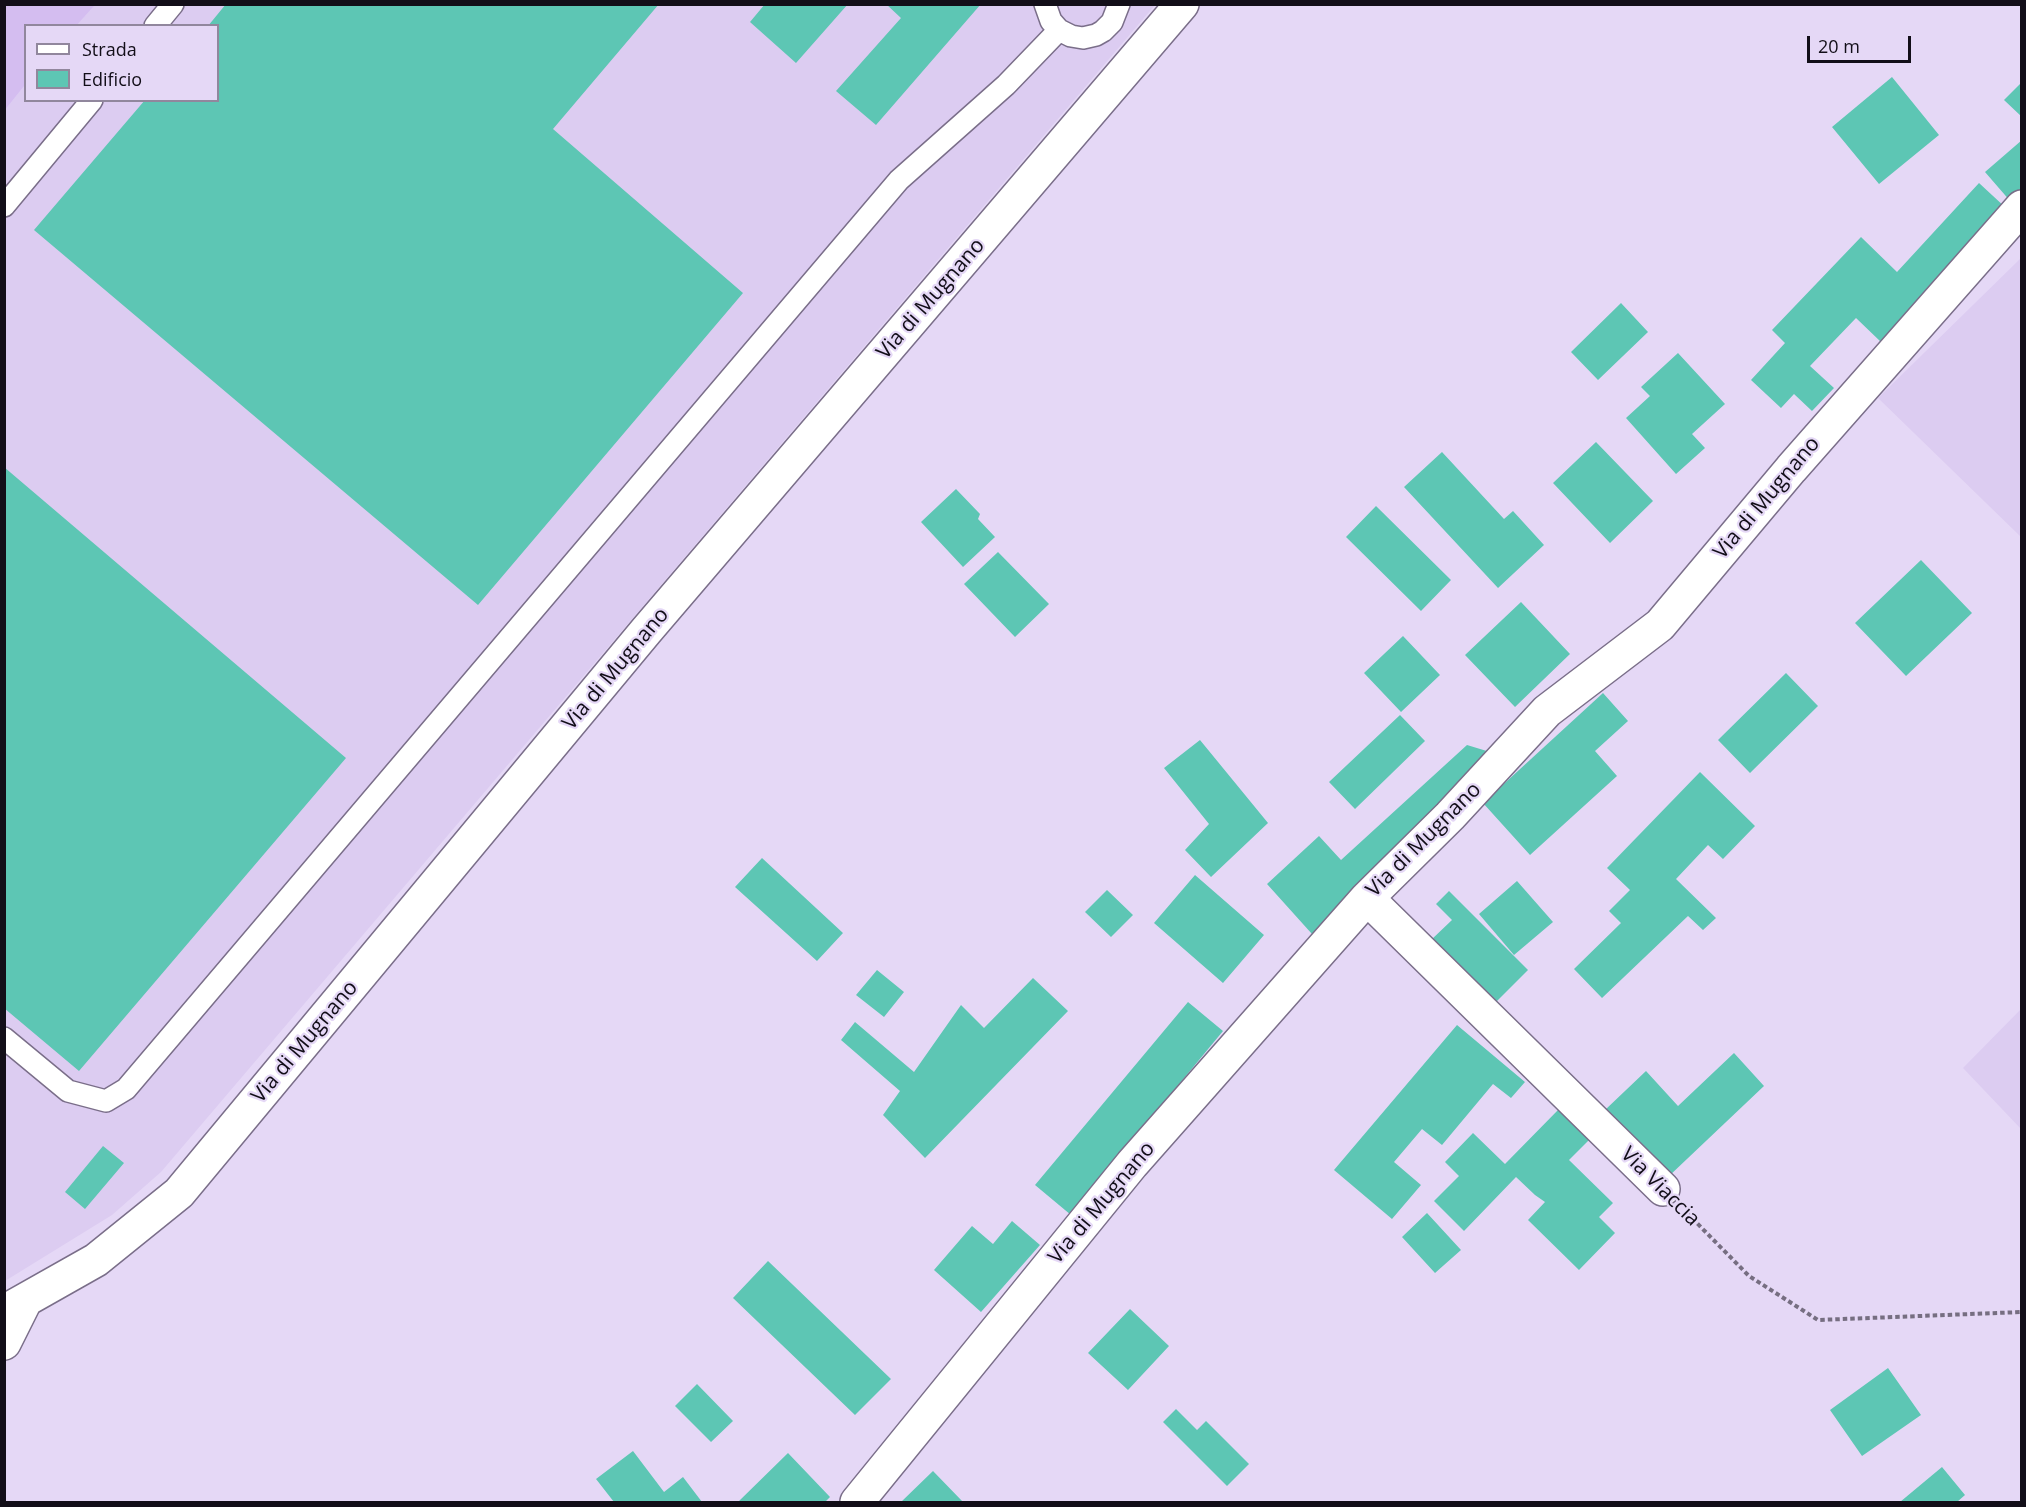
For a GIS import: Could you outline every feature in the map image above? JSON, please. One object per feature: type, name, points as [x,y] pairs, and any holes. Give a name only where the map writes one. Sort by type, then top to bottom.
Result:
[{"type":"street","name":"Via di Mugnano","points":[[4,1343],[14,1307],[96,1260],[179,1193],[646,631],[1182,4]]},
{"type":"street","name":"Via di Mugnano","points":[[857,1503],[1132,1164],[1367,898],[1450,816],[1547,711],[1660,625],[1791,469],[2022,207]]},
{"type":"street","name":"Via Viaccia","points":[[1367,898],[1663,1190]]},
{"type":"lane","points":[[157,24],[173,4]]},
{"type":"lane","points":[[1046,4],[1051,21],[1059,30],[1071,36],[1083,38],[1096,35],[1112,22],[1119,4]]},
{"type":"lane","points":[[4,1038],[68,1091],[106,1101],[126,1089],[899,180],[1006,85],[1059,30]]},
{"type":"lane","points":[[4,206],[90,102]]},
{"type":"path","name":"Via Viaccia","points":[[1663,1190],[1749,1276],[1818,1320],[2022,1311]]},
{"type":"shaded area","points":[[5,4],[95,5],[78,24],[24,24],[24,86],[5,110]]},
{"type":"shaded area","points":[[95,5],[1155,5],[161,1172],[112,1215],[5,1281],[5,110],[24,86],[24,102],[219,102],[219,24],[78,24]]},
{"type":"shaded area","points":[[2021,258],[2021,537],[1878,398]]},
{"type":"shaded area","points":[[2021,1009],[2021,1129],[1963,1068]]},
{"type":"building","points":[[226,4],[659,4],[553,129],[743,293],[478,605],[34,230],[143,102],[219,102],[219,24],[210,24]]},
{"type":"building","points":[[765,4],[848,4],[796,63],[750,22]]},
{"type":"building","points":[[886,4],[981,4],[876,125],[836,91],[901,18]]},
{"type":"building","points":[[1892,77],[1939,135],[1879,184],[1832,127]]},
{"type":"building","points":[[2022,82],[2022,117],[2004,100]]},
{"type":"building","points":[[2022,140],[2022,193],[2011,202],[1985,172]]},
{"type":"building","points":[[1979,183],[2006,208],[1881,342],[1856,318],[1810,366],[1834,388],[1812,411],[1794,394],[1781,408],[1751,380],[1785,343],[1772,330],[1861,237],[1897,272]]},
{"type":"building","points":[[1621,303],[1648,332],[1598,380],[1571,352]]},
{"type":"building","points":[[1678,353],[1725,404],[1692,434],[1705,448],[1676,474],[1626,418],[1650,396],[1641,387]]},
{"type":"building","points":[[1596,442],[1653,501],[1610,543],[1553,483]]},
{"type":"building","points":[[1442,452],[1504,519],[1513,511],[1544,545],[1498,588],[1404,487]]},
{"type":"building","points":[[4,467],[346,758],[79,1071],[4,1008]]},
{"type":"building","points":[[956,489],[980,514],[978,519],[995,537],[963,567],[921,522]]},
{"type":"building","points":[[1376,506],[1451,580],[1421,611],[1346,537]]},
{"type":"building","points":[[998,552],[1049,604],[1015,637],[964,584]]},
{"type":"building","points":[[1921,560],[1972,613],[1906,676],[1855,623]]},
{"type":"building","points":[[1521,602],[1570,654],[1515,707],[1465,655]]},
{"type":"building","points":[[1403,636],[1440,675],[1401,712],[1364,673]]},
{"type":"building","points":[[1786,673],[1818,706],[1750,773],[1718,740]]},
{"type":"building","points":[[1603,693],[1628,721],[1595,751],[1617,776],[1530,855],[1483,803]]},
{"type":"building","points":[[1400,715],[1425,741],[1355,809],[1329,782]]},
{"type":"building","points":[[1200,740],[1268,823],[1211,877],[1185,850],[1209,824],[1164,768]]},
{"type":"building","points":[[1467,745],[1490,752],[1346,903],[1312,934],[1267,884],[1319,836],[1341,860]]},
{"type":"building","points":[[1700,772],[1755,826],[1723,859],[1708,845],[1676,879],[1716,918],[1703,930],[1688,916],[1602,998],[1574,969],[1621,923],[1609,911],[1630,890],[1607,868]]},
{"type":"building","points":[[762,858],[843,933],[817,961],[735,887]]},
{"type":"building","points":[[1195,875],[1264,935],[1223,983],[1154,923]]},
{"type":"building","points":[[1517,881],[1553,922],[1514,955],[1479,914]]},
{"type":"building","points":[[1107,890],[1133,915],[1111,937],[1085,912]]},
{"type":"building","points":[[1449,891],[1528,970],[1494,1004],[1431,940],[1452,920],[1436,904]]},
{"type":"building","points":[[877,970],[904,992],[884,1017],[856,995]]},
{"type":"building","points":[[1033,978],[1068,1011],[925,1158],[883,1115],[900,1091],[841,1040],[855,1022],[914,1072],[961,1005],[984,1028]]},
{"type":"building","points":[[1188,1002],[1223,1031],[1071,1215],[1035,1185]]},
{"type":"building","points":[[1457,1025],[1525,1082],[1511,1098],[1493,1084],[1442,1145],[1422,1129],[1394,1162],[1421,1185],[1392,1219],[1334,1170]]},
{"type":"building","points":[[1734,1053],[1764,1086],[1668,1177],[1605,1110],[1646,1071],[1678,1106]]},
{"type":"building","points":[[1559,1109],[1589,1140],[1569,1160],[1613,1203],[1599,1217],[1615,1233],[1579,1270],[1528,1220],[1545,1202],[1516,1177],[1464,1231],[1434,1201],[1459,1176],[1445,1162],[1473,1133],[1505,1164]]},
{"type":"building","points":[[103,1146],[124,1163],[85,1209],[65,1192]]},
{"type":"building","points":[[1427,1213],[1461,1250],[1435,1273],[1402,1237]]},
{"type":"building","points":[[1012,1221],[1040,1245],[981,1312],[934,1270],[972,1226],[993,1244]]},
{"type":"building","points":[[768,1261],[891,1379],[855,1415],[733,1298]]},
{"type":"building","points":[[1130,1309],[1169,1346],[1128,1390],[1088,1353]]},
{"type":"building","points":[[1888,1368],[1921,1415],[1862,1456],[1830,1410]]},
{"type":"building","points":[[697,1384],[733,1421],[711,1442],[675,1406]]},
{"type":"building","points":[[1176,1409],[1197,1430],[1206,1421],[1249,1464],[1227,1486],[1163,1422]]},
{"type":"building","points":[[633,1451],[664,1492],[683,1477],[702,1502],[614,1502],[596,1479]]},
{"type":"building","points":[[788,1453],[830,1497],[825,1502],[739,1501]]},
{"type":"building","points":[[1942,1467],[1965,1495],[1957,1502],[1900,1502]]},
{"type":"building","points":[[933,1471],[963,1502],[901,1502]]}]
